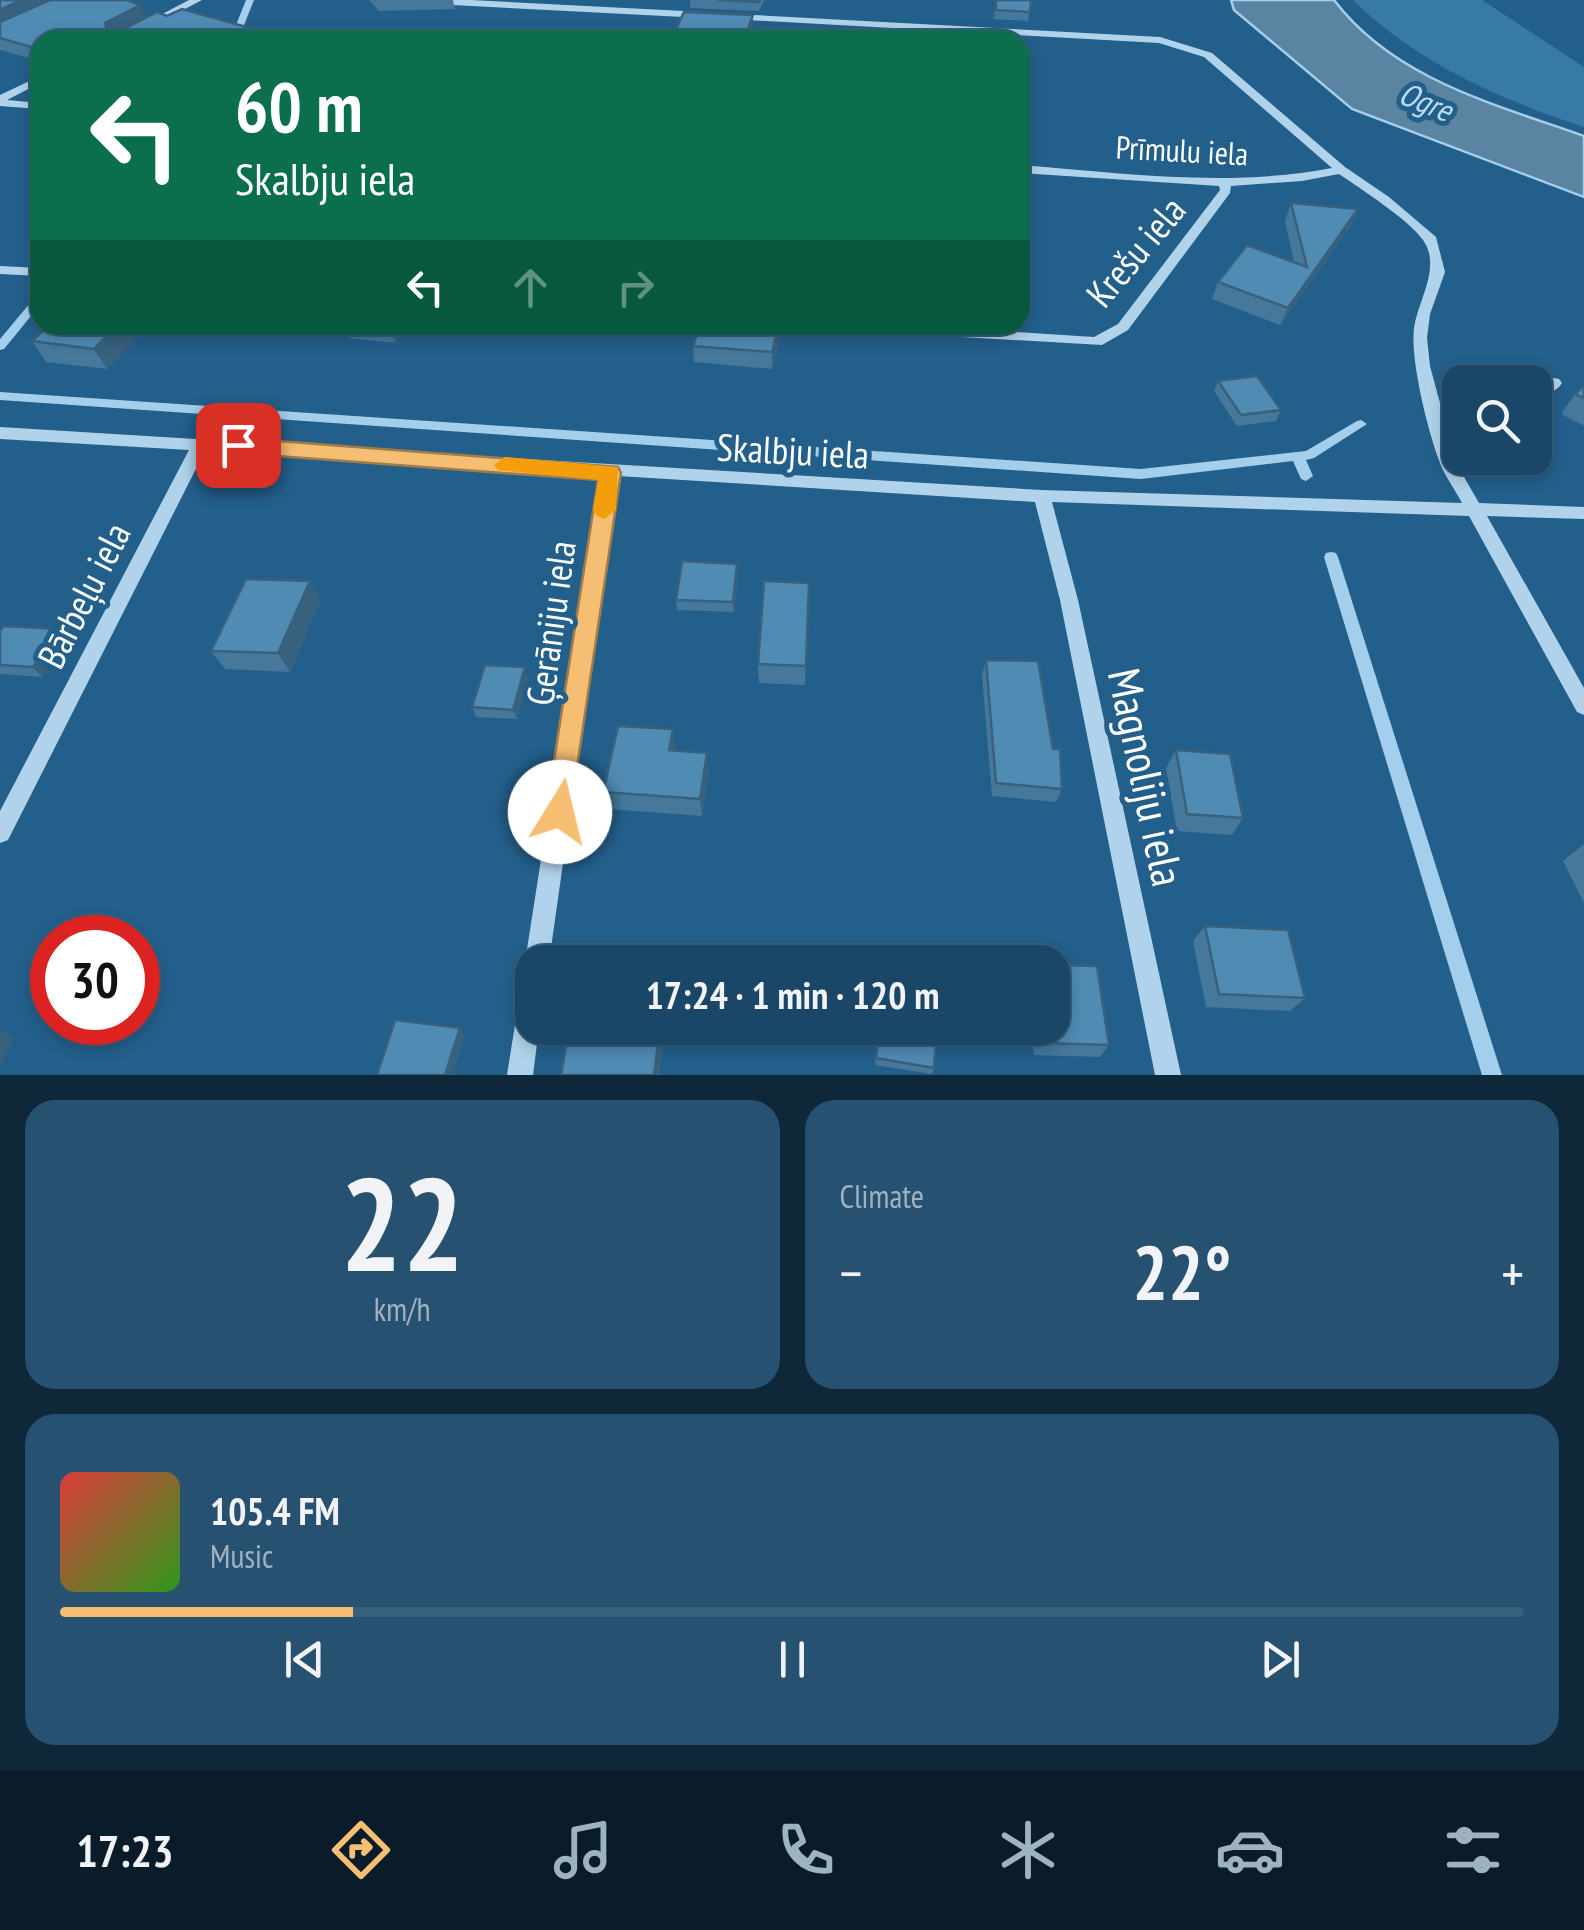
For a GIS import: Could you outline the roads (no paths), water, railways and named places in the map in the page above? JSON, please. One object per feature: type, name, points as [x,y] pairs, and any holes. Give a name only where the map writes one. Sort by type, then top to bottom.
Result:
[{"type":"street","points":[[138,30],[197,0]]},
{"type":"street","points":[[414,0],[993,30]]},
{"type":"street","points":[[1030,32],[1128,37],[1200,49],[1340,170],[1418,226],[1431,240],[1438,257],[1420,338],[1448,464],[1584,706]]},
{"type":"street","points":[[0,101],[30,84]]},
{"type":"street","points":[[0,101],[30,105]]},
{"type":"street","name":"Prīmulu iela","points":[[1030,170],[1224,182],[1295,181],[1340,170]]},
{"type":"street","name":"Krešu iela","points":[[990,335],[1096,342],[1123,327],[1226,190],[1224,182]]},
{"type":"street","points":[[0,270],[30,272]]},
{"type":"street","points":[[1436,420],[1442,419]]},
{"type":"street","name":"Skalbju iela","points":[[0,433],[201,442],[610,473],[1042,496],[1584,512]]},
{"type":"street","name":"Bārbeļu iela","points":[[0,834],[201,442]]},
{"type":"street","name":"Ģerāniju iela","points":[[540,945],[610,473]]},
{"type":"street","name":"Magnoliju iela","points":[[1042,496],[1069,600],[1168,1075]]},
{"type":"street","points":[[520,1075],[524,1045]]},
{"type":"water","name":"Ogre","points":[[1231,0],[1334,0],[1358,27],[1416,69],[1481,100],[1584,136],[1584,197],[1352,109],[1234,10]]},
{"type":"waterway","points":[[238,30],[250,0]]},
{"type":"waterway","points":[[0,346],[30,310]]},
{"type":"waterway","points":[[0,396],[1141,474],[1309,455],[1361,424]]},
{"type":"waterway","points":[[1298,457],[1306,476]]},
{"type":"waterway","points":[[1331,557],[1492,1075]]}]
